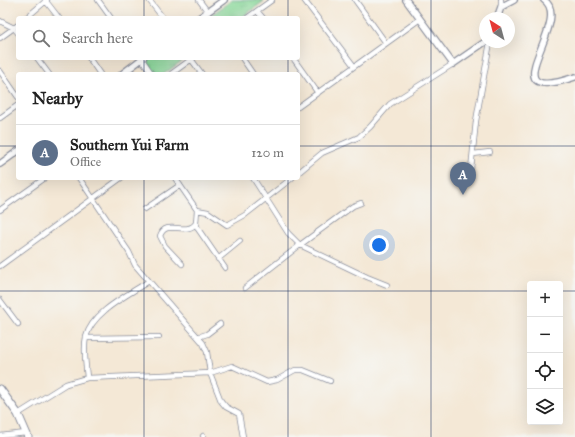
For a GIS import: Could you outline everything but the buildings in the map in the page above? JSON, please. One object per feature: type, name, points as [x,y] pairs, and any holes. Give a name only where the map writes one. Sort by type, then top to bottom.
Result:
[{"type":"highway","points":[[0,389],[18,414],[27,435]]},
{"type":"street","points":[[28,16],[46,0],[58,16]]},
{"type":"street","points":[[98,0],[110,16]]},
{"type":"street","points":[[149,0],[161,16]]},
{"type":"street","points":[[199,0],[208,12]]},
{"type":"street","points":[[202,16],[224,0]]},
{"type":"street","points":[[250,16],[272,0]]},
{"type":"street","points":[[304,0],[354,66]]},
{"type":"street","points":[[355,0],[386,43]]},
{"type":"street","points":[[406,0],[453,64]]},
{"type":"street","points":[[499,12],[501,0]]},
{"type":"street","points":[[501,7],[514,0]]},
{"type":"street","points":[[544,0],[551,7],[553,14],[552,24],[535,67],[535,76],[538,81],[548,84],[575,77]]},
{"type":"street","points":[[257,11],[261,16]]},
{"type":"street","points":[[300,106],[420,18]]},
{"type":"street","points":[[0,21],[16,26]]},
{"type":"street","points":[[0,38],[16,26]]},
{"type":"street","points":[[300,172],[322,153],[359,137],[390,104],[479,46]]},
{"type":"street","points":[[470,169],[476,120],[489,48]]},
{"type":"street","points":[[38,60],[48,72]]},
{"type":"street","points":[[90,60],[99,72]]},
{"type":"street","points":[[124,72],[140,60]]},
{"type":"street","points":[[143,60],[151,72]]},
{"type":"street","points":[[174,72],[191,60]]},
{"type":"street","points":[[193,60],[201,72]]},
{"type":"street","points":[[244,60],[252,72]]},
{"type":"street","points":[[293,60],[318,93]]},
{"type":"street","points":[[1,75],[16,94]]},
{"type":"street","points":[[0,118],[16,106]]},
{"type":"street","points":[[0,164],[16,152]]},
{"type":"street","points":[[473,154],[490,152]]},
{"type":"street","points":[[0,210],[42,180]]},
{"type":"street","points":[[80,180],[135,264],[206,347],[210,373],[223,405],[236,411],[241,417],[243,437]]},
{"type":"street","points":[[0,266],[118,180]]},
{"type":"street","points":[[176,180],[197,210],[196,223],[203,238],[225,268]]},
{"type":"street","points":[[254,180],[288,233],[300,245],[388,285]]},
{"type":"street","points":[[197,210],[208,212],[227,225],[245,215],[266,200],[290,180]]},
{"type":"street","points":[[145,210],[180,186]]},
{"type":"street","points":[[245,288],[353,206],[361,203]]},
{"type":"street","points":[[182,264],[161,240],[161,232],[169,227],[188,229],[193,227],[196,223]]},
{"type":"street","points":[[218,259],[240,241]]},
{"type":"street","points":[[87,378],[85,349],[86,338],[90,325],[101,314],[149,281]]},
{"type":"street","points":[[0,300],[18,324]]},
{"type":"street","points":[[198,337],[207,334],[220,324]]},
{"type":"street","points":[[86,338],[159,337]]},
{"type":"street","points":[[18,414],[66,384],[87,378],[210,373],[232,366],[261,380],[272,382],[295,370],[302,370],[330,381]]},
{"type":"street","points":[[0,436],[27,435]]},
{"type":"green space","points":[[232,0],[264,1],[244,16],[210,16]]},
{"type":"green space","points":[[148,60],[183,60],[167,72],[152,72],[145,62]]},
{"type":"place","name":"Southern Yui Farm","points":[[463,195]]}]
